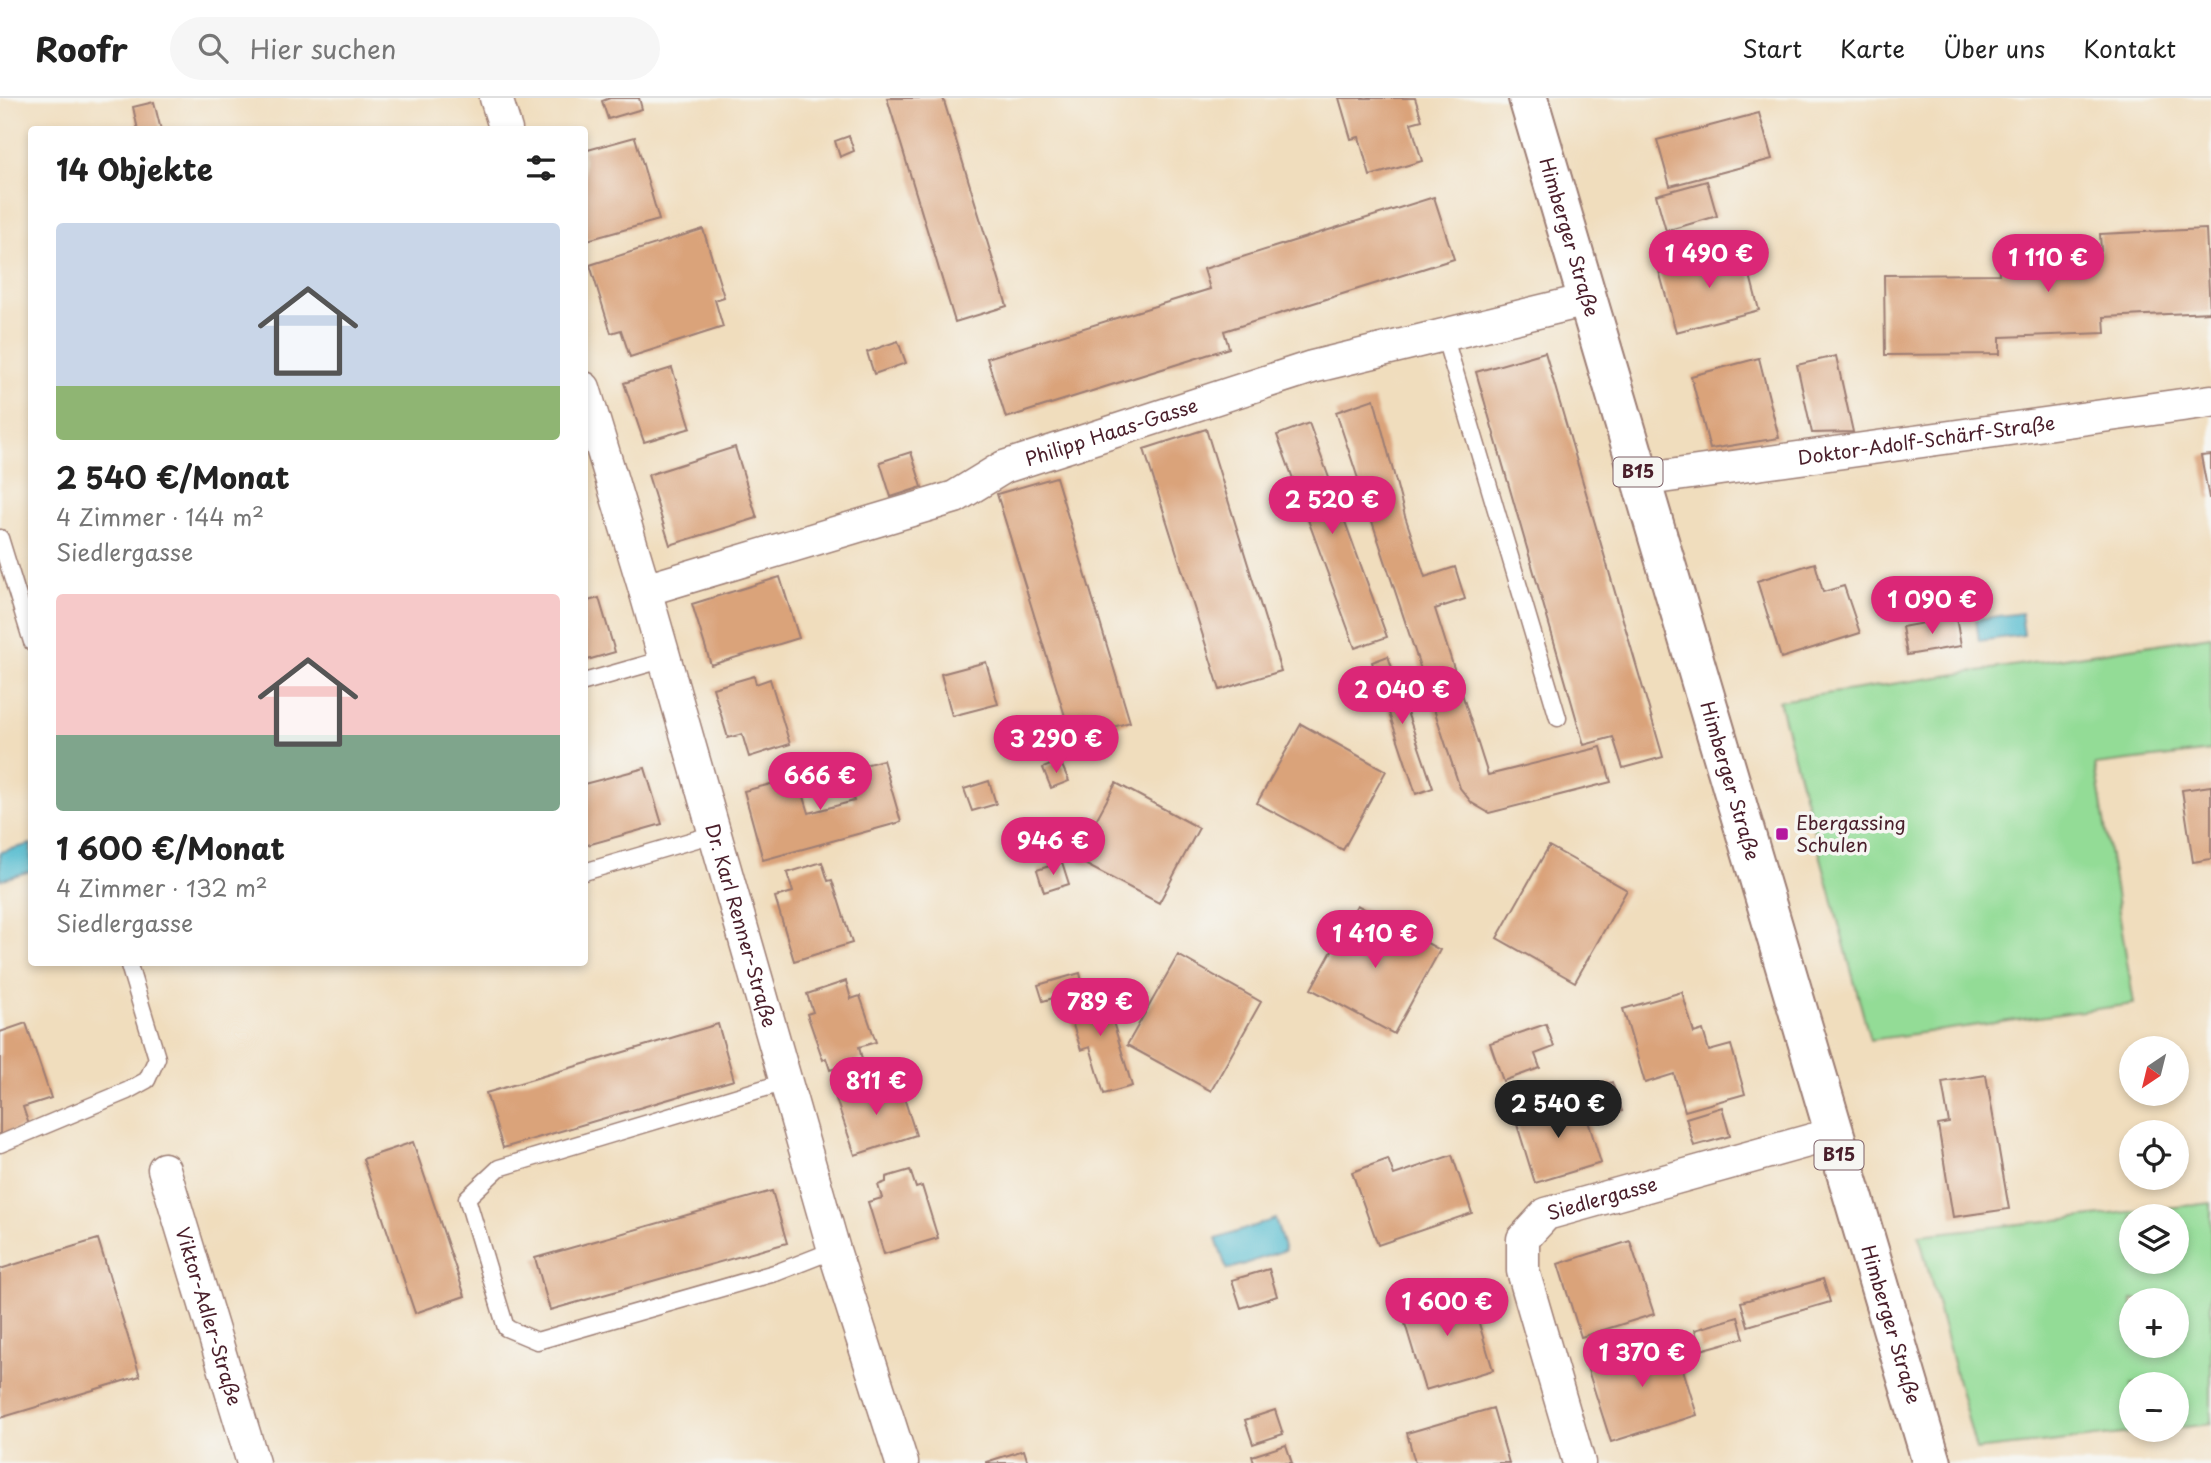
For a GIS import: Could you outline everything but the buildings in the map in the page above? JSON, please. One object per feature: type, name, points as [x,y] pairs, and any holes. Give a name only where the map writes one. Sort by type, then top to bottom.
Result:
[{"type":"main road","name":"Himberger Straße","points":[[1528,98],[1932,1463]]},
{"type":"street","points":[[496,98],[505,126]]},
{"type":"street","name":"Philipp Haas-Gasse","points":[[645,590],[956,497],[1004,467],[1312,368],[1587,300]]},
{"type":"street","name":"Doktor-Adolf-Schärf-Straße","points":[[1640,480],[2211,401]]},
{"type":"street","name":"Dr. Karl Renner-Straße","points":[[588,403],[645,590],[834,1250],[902,1463]]},
{"type":"street","name":"Siedlergasse","points":[[1579,1463],[1523,1271],[1523,1239],[1546,1214],[1833,1134]]},
{"type":"street","name":"Viktor-Adler-Straße","points":[[164,1169],[253,1463]]},
{"type":"lane","points":[[1444,335],[1558,718]]},
{"type":"lane","points":[[0,538],[28,629]]},
{"type":"lane","points":[[588,681],[665,659]]},
{"type":"lane","points":[[588,871],[714,834]]},
{"type":"lane","points":[[0,1144],[148,1080],[157,1058],[129,966]]},
{"type":"lane","points":[[785,1082],[499,1168],[467,1198],[506,1328],[537,1341],[778,1272],[834,1250]]},
{"type":"green space","points":[[2211,636],[2211,751],[2095,765],[2134,1004],[1870,1040],[1779,701]]},
{"type":"green space","points":[[2211,1203],[2211,1424],[2189,1427],[2189,1372],[2119,1372],[2119,1434],[1976,1450],[1919,1235],[2119,1213],[2119,1274],[2189,1274],[2189,1205]]},
{"type":"water","points":[[2021,613],[2024,635],[1979,641],[1976,619]]},
{"type":"water","points":[[28,845],[28,872],[0,880],[0,852]]},
{"type":"water","points":[[1275,1219],[1285,1250],[1227,1270],[1216,1239]]},
{"type":"place","name":"Ebergassing Schulen","points":[[1782,834]]}]
